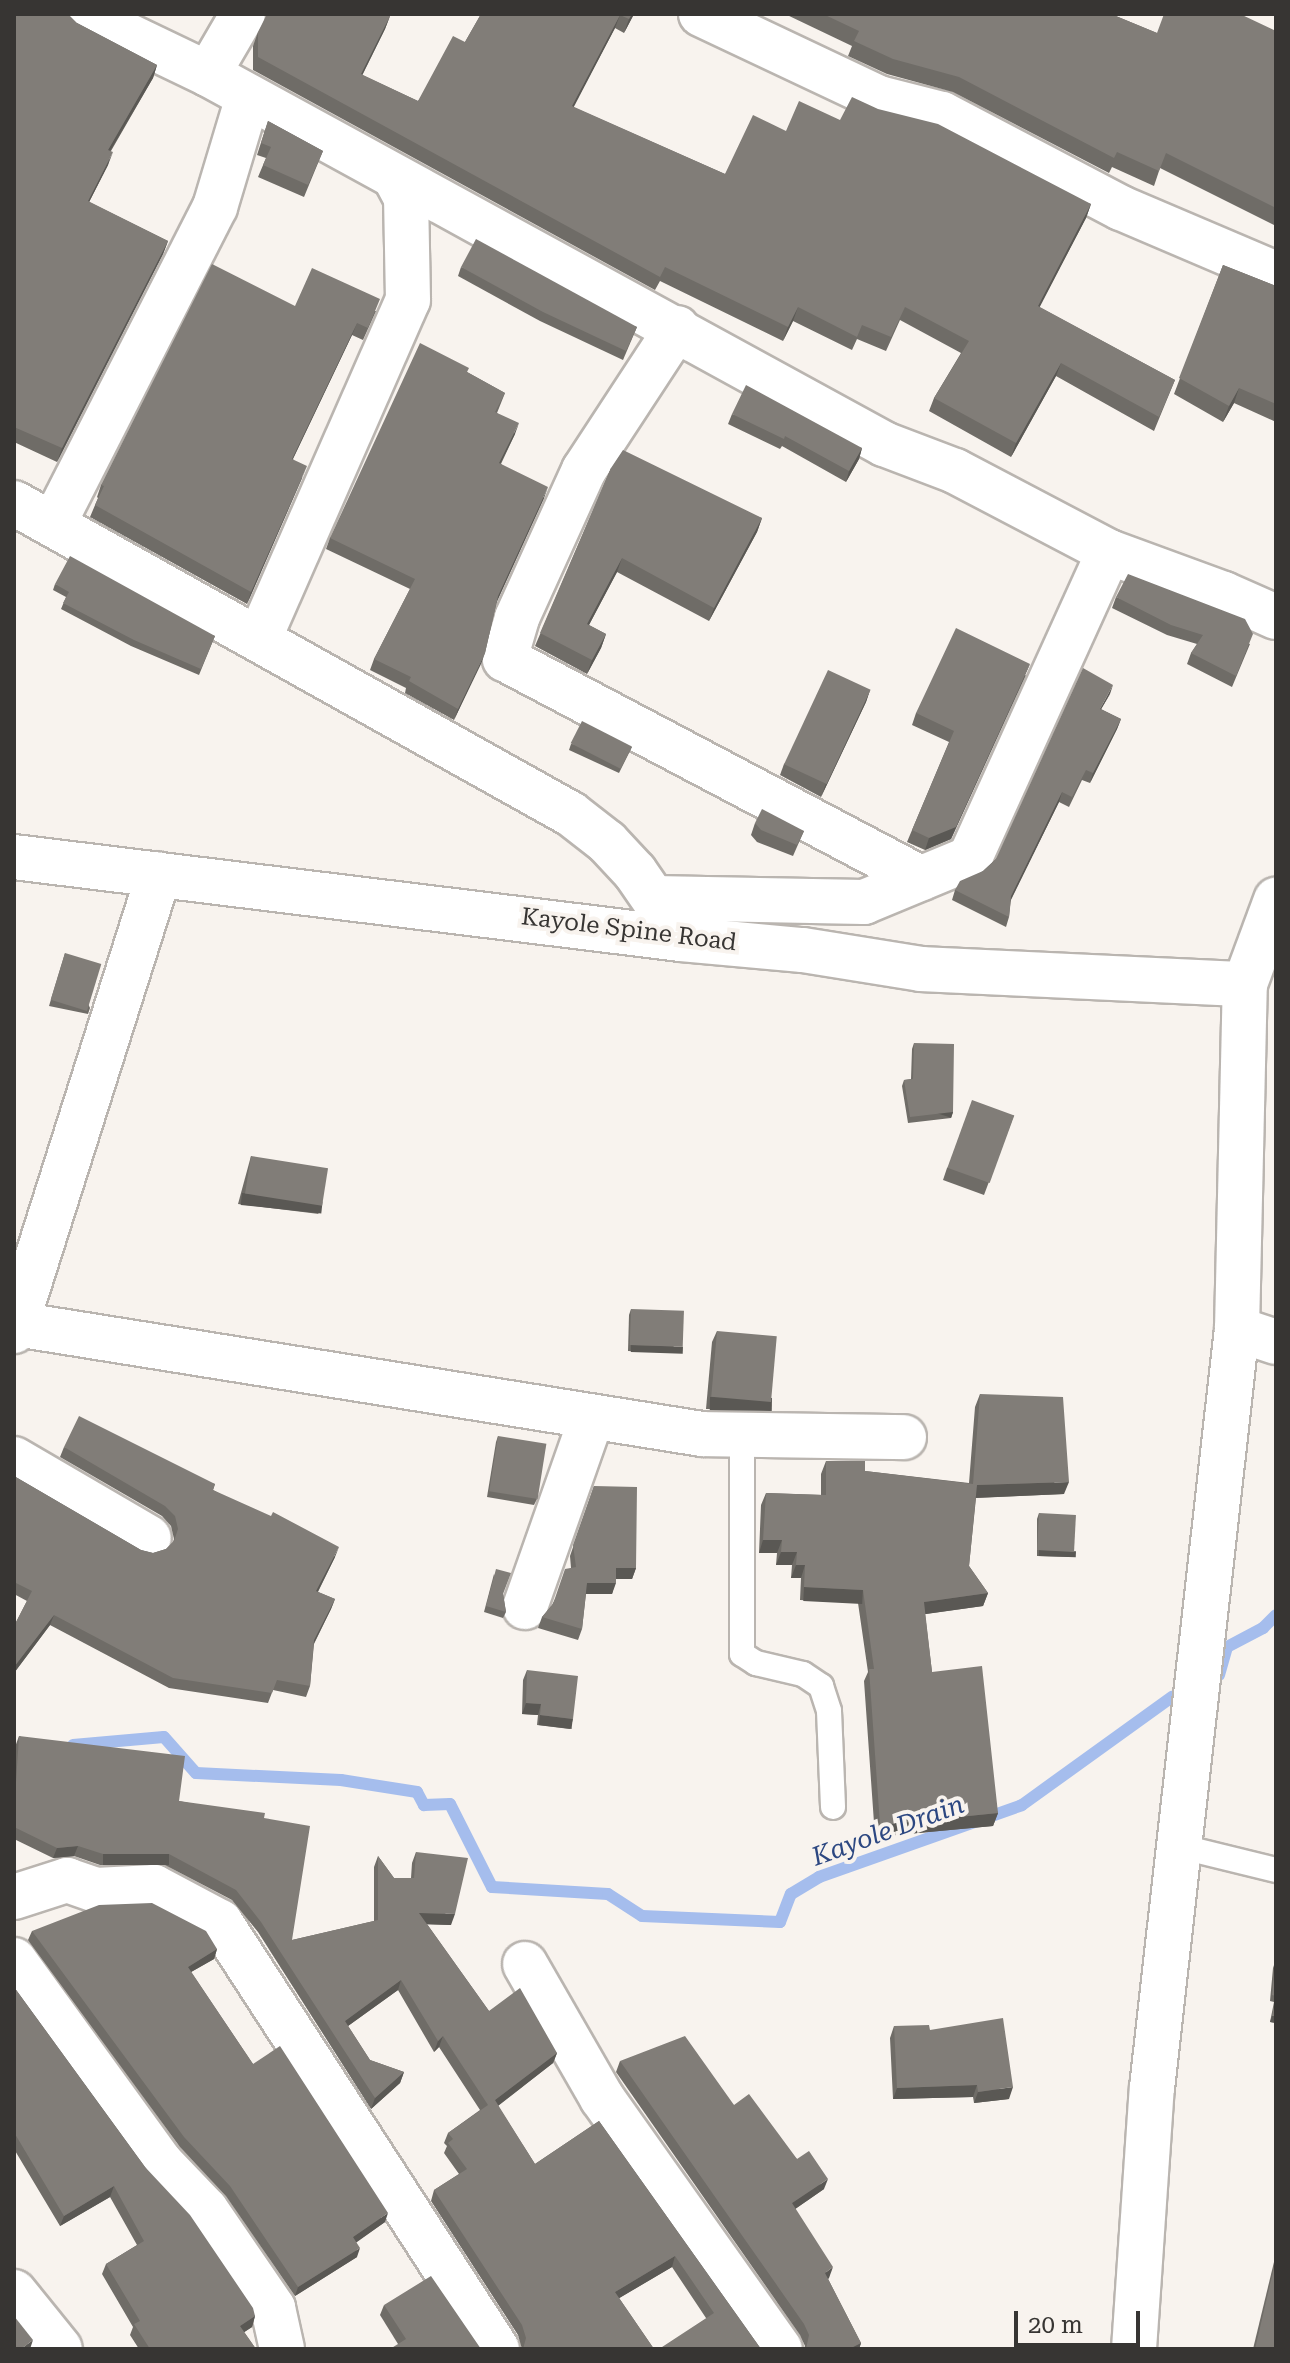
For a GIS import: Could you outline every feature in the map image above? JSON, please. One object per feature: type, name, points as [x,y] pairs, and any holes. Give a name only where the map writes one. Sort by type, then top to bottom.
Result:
[{"type":"street","points":[[83,14],[208,74],[884,444],[955,471],[1109,552],[1276,617]]},
{"type":"street","points":[[208,74],[243,14]]},
{"type":"street","points":[[701,14],[879,98],[942,114],[1121,208],[1276,274]]},
{"type":"street","points":[[54,523],[215,207],[248,97]]},
{"type":"street","points":[[259,639],[408,300],[406,198],[396,179]]},
{"type":"street","points":[[677,328],[584,470],[517,618],[505,659],[921,878]]},
{"type":"street","points":[[14,503],[571,814],[607,842],[654,898],[681,939]]},
{"type":"street","points":[[654,898],[864,902],[970,858],[1109,552]]},
{"type":"street","name":"Kayole Spine Road","points":[[14,857],[681,939],[803,950],[921,969],[1245,984]]},
{"type":"street","points":[[159,874],[15,1327],[702,1434],[904,1437]]},
{"type":"street","points":[[1134,2349],[1152,2088],[1178,1846],[1256,1336],[1245,984],[1276,900]]},
{"type":"street","points":[[525,1607],[592,1417]]},
{"type":"street","points":[[14,1459],[149,1538]]},
{"type":"street","points":[[14,1897],[67,1880],[96,1890],[154,1887],[220,1922],[497,2349]]},
{"type":"street","points":[[14,1960],[161,2163],[206,2210],[273,2308],[282,2349]]},
{"type":"street","points":[[525,1964],[602,2098],[780,2349]]},
{"type":"street","points":[[14,2292],[60,2349]]},
{"type":"lane","points":[[742,1435],[742,1654],[756,1663],[803,1674],[821,1686],[829,1711],[833,1807]]},
{"type":"lane","points":[[1178,1846],[1276,1870]]},
{"type":"building","points":[[14,14],[68,14],[77,23],[157,65],[108,150],[113,152],[88,201],[168,241],[62,448],[14,427]]},
{"type":"building","points":[[267,14],[387,14],[390,16],[361,74],[418,101],[453,36],[465,42],[481,14],[632,14],[629,19],[620,15],[572,106],[725,174],[753,115],[786,131],[799,101],[840,120],[852,97],[878,109],[938,124],[1091,204],[1038,306],[1175,380],[1159,417],[1061,363],[1016,443],[934,398],[969,341],[905,307],[891,337],[862,325],[857,337],[798,307],[788,327],[665,267],[660,277],[258,57],[258,32]]},
{"type":"building","points":[[823,14],[1111,14],[1157,33],[1164,14],[1240,14],[1276,31],[1276,208],[1166,153],[1159,171],[1117,152],[1114,158],[959,77],[893,59],[854,41],[859,31]]},
{"type":"building","points":[[268,121],[323,151],[308,185],[263,165],[271,147],[261,143]]},
{"type":"building","points":[[476,239],[637,327],[626,351],[543,312],[461,267]]},
{"type":"building","points":[[212,264],[295,306],[312,268],[380,299],[368,328],[357,323],[292,459],[307,466],[251,592],[95,505],[104,486],[101,485]]},
{"type":"building","points":[[1223,265],[1276,286],[1276,404],[1239,388],[1229,406],[1179,378]]},
{"type":"building","points":[[420,343],[469,368],[467,372],[505,393],[495,412],[519,423],[499,463],[548,487],[498,596],[485,653],[458,709],[409,681],[411,677],[374,659],[415,579],[330,538]]},
{"type":"building","points":[[746,385],[862,448],[849,471],[785,436],[784,439],[732,414]]},
{"type":"building","points":[[623,450],[762,518],[714,608],[622,558],[587,624],[606,634],[592,660],[540,633],[611,468]]},
{"type":"building","points":[[70,556],[215,636],[201,669],[134,640],[63,603],[69,592],[55,584]]},
{"type":"building","points":[[1128,574],[1245,619],[1253,634],[1236,676],[1191,653],[1203,635],[1171,625],[1116,597]]},
{"type":"building","points":[[956,628],[1030,664],[956,827],[929,838],[912,830],[954,731],[916,713]]},
{"type":"building","points":[[1083,668],[1113,685],[1100,709],[1121,719],[1093,773],[1086,770],[1072,797],[1062,792],[1011,896],[1009,917],[955,890],[960,881],[983,871],[996,859]]},
{"type":"building","points":[[828,670],[871,690],[827,784],[784,764]]},
{"type":"building","points":[[582,721],[632,746],[621,769],[571,743]]},
{"type":"building","points":[[762,809],[804,831],[797,845],[761,830],[755,823]]},
{"type":"building","points":[[65,953],[101,964],[87,1011],[51,1000]]},
{"type":"building","points":[[914,1043],[954,1044],[953,1112],[910,1117],[904,1080],[913,1079]]},
{"type":"building","points":[[972,1100],[1014,1115],[990,1183],[947,1168]]},
{"type":"building","points":[[251,1156],[328,1168],[322,1206],[245,1194]]},
{"type":"building","points":[[631,1309],[684,1311],[683,1347],[630,1345]]},
{"type":"building","points":[[717,1331],[777,1336],[771,1402],[711,1397]]},
{"type":"building","points":[[980,1394],[1063,1397],[1069,1482],[977,1485],[969,1566],[988,1593],[924,1602],[932,1672],[982,1666],[998,1813],[880,1825],[869,1669],[874,1669],[863,1590],[804,1587],[805,1565],[796,1565],[797,1552],[781,1552],[782,1540],[763,1540],[766,1493],[826,1495],[826,1461],[865,1461],[865,1471],[973,1484]]},
{"type":"building","points":[[79,1416],[215,1484],[213,1490],[271,1516],[273,1512],[339,1547],[316,1591],[335,1599],[314,1640],[310,1686],[277,1680],[272,1693],[173,1678],[54,1615],[14,1667],[14,1626],[32,1591],[14,1582],[14,1476],[141,1550],[153,1553],[166,1549],[174,1541],[178,1529],[175,1516],[165,1506],[64,1447]]},
{"type":"building","points":[[498,1436],[546,1444],[538,1499],[489,1491]]},
{"type":"building","points":[[594,1486],[637,1487],[636,1568],[616,1568],[616,1583],[587,1583],[582,1629],[542,1617],[553,1604],[565,1569],[576,1567],[573,1545]]},
{"type":"building","points":[[1039,1513],[1076,1515],[1074,1552],[1037,1550]]},
{"type":"building","points":[[496,1569],[511,1573],[503,1594],[506,1612],[486,1606]]},
{"type":"building","points":[[527,1670],[578,1676],[573,1719],[540,1715],[541,1704],[526,1703]]},
{"type":"building","points":[[19,1736],[185,1756],[179,1801],[265,1813],[264,1818],[310,1826],[292,1940],[378,1920],[378,1856],[394,1878],[414,1878],[416,1852],[468,1858],[455,1914],[419,1913],[489,2011],[520,1988],[557,2053],[495,2100],[535,2164],[599,2121],[761,2349],[659,2349],[714,2313],[675,2256],[615,2292],[654,2349],[523,2349],[526,2338],[522,2325],[434,2190],[467,2169],[448,2143],[453,2139],[448,2133],[488,2105],[443,2036],[438,2041],[401,1980],[345,2021],[370,2060],[404,2072],[375,2098],[261,1922],[236,1890],[169,1854],[103,1854],[78,1846],[57,1848],[14,1827]]},
{"type":"building","points":[[152,1903],[206,1931],[217,1949],[188,1967],[253,2064],[280,2046],[388,2213],[353,2237],[360,2248],[298,2287],[230,2186],[184,2137],[32,1931],[99,1905]]},
{"type":"building","points":[[1276,1962],[1276,1996],[1272,1995]]},
{"type":"building","points":[[14,1987],[145,2167],[190,2215],[253,2308],[255,2316],[240,2326],[256,2349],[150,2349],[134,2324],[140,2321],[106,2264],[144,2241],[114,2186],[64,2216],[14,2135]]},
{"type":"building","points":[[1003,2018],[1013,2087],[978,2092],[977,2085],[897,2088],[894,2026],[929,2025],[930,2030]]},
{"type":"building","points":[[685,2036],[734,2105],[749,2094],[797,2159],[809,2151],[828,2179],[792,2203],[833,2267],[825,2273],[861,2343],[849,2349],[806,2349],[809,2335],[804,2324],[620,2061]]},
{"type":"building","points":[[1276,2259],[1276,2349],[1255,2349]]},
{"type":"building","points":[[431,2276],[481,2349],[390,2349],[406,2339],[384,2305]]},
{"type":"building","points":[[14,2316],[33,2340],[21,2349],[14,2349]]},
{"type":"waterway","name":"Kayole Drain","points":[[1219,1675],[1227,1647],[1263,1628],[1276,1615]]},
{"type":"waterway","name":"Kayole Drain","points":[[73,1745],[164,1737],[196,1773],[341,1780],[417,1792],[424,1805],[450,1804],[492,1887],[608,1894],[642,1916],[780,1922],[791,1894],[819,1877],[1022,1805],[1172,1697]]}]
